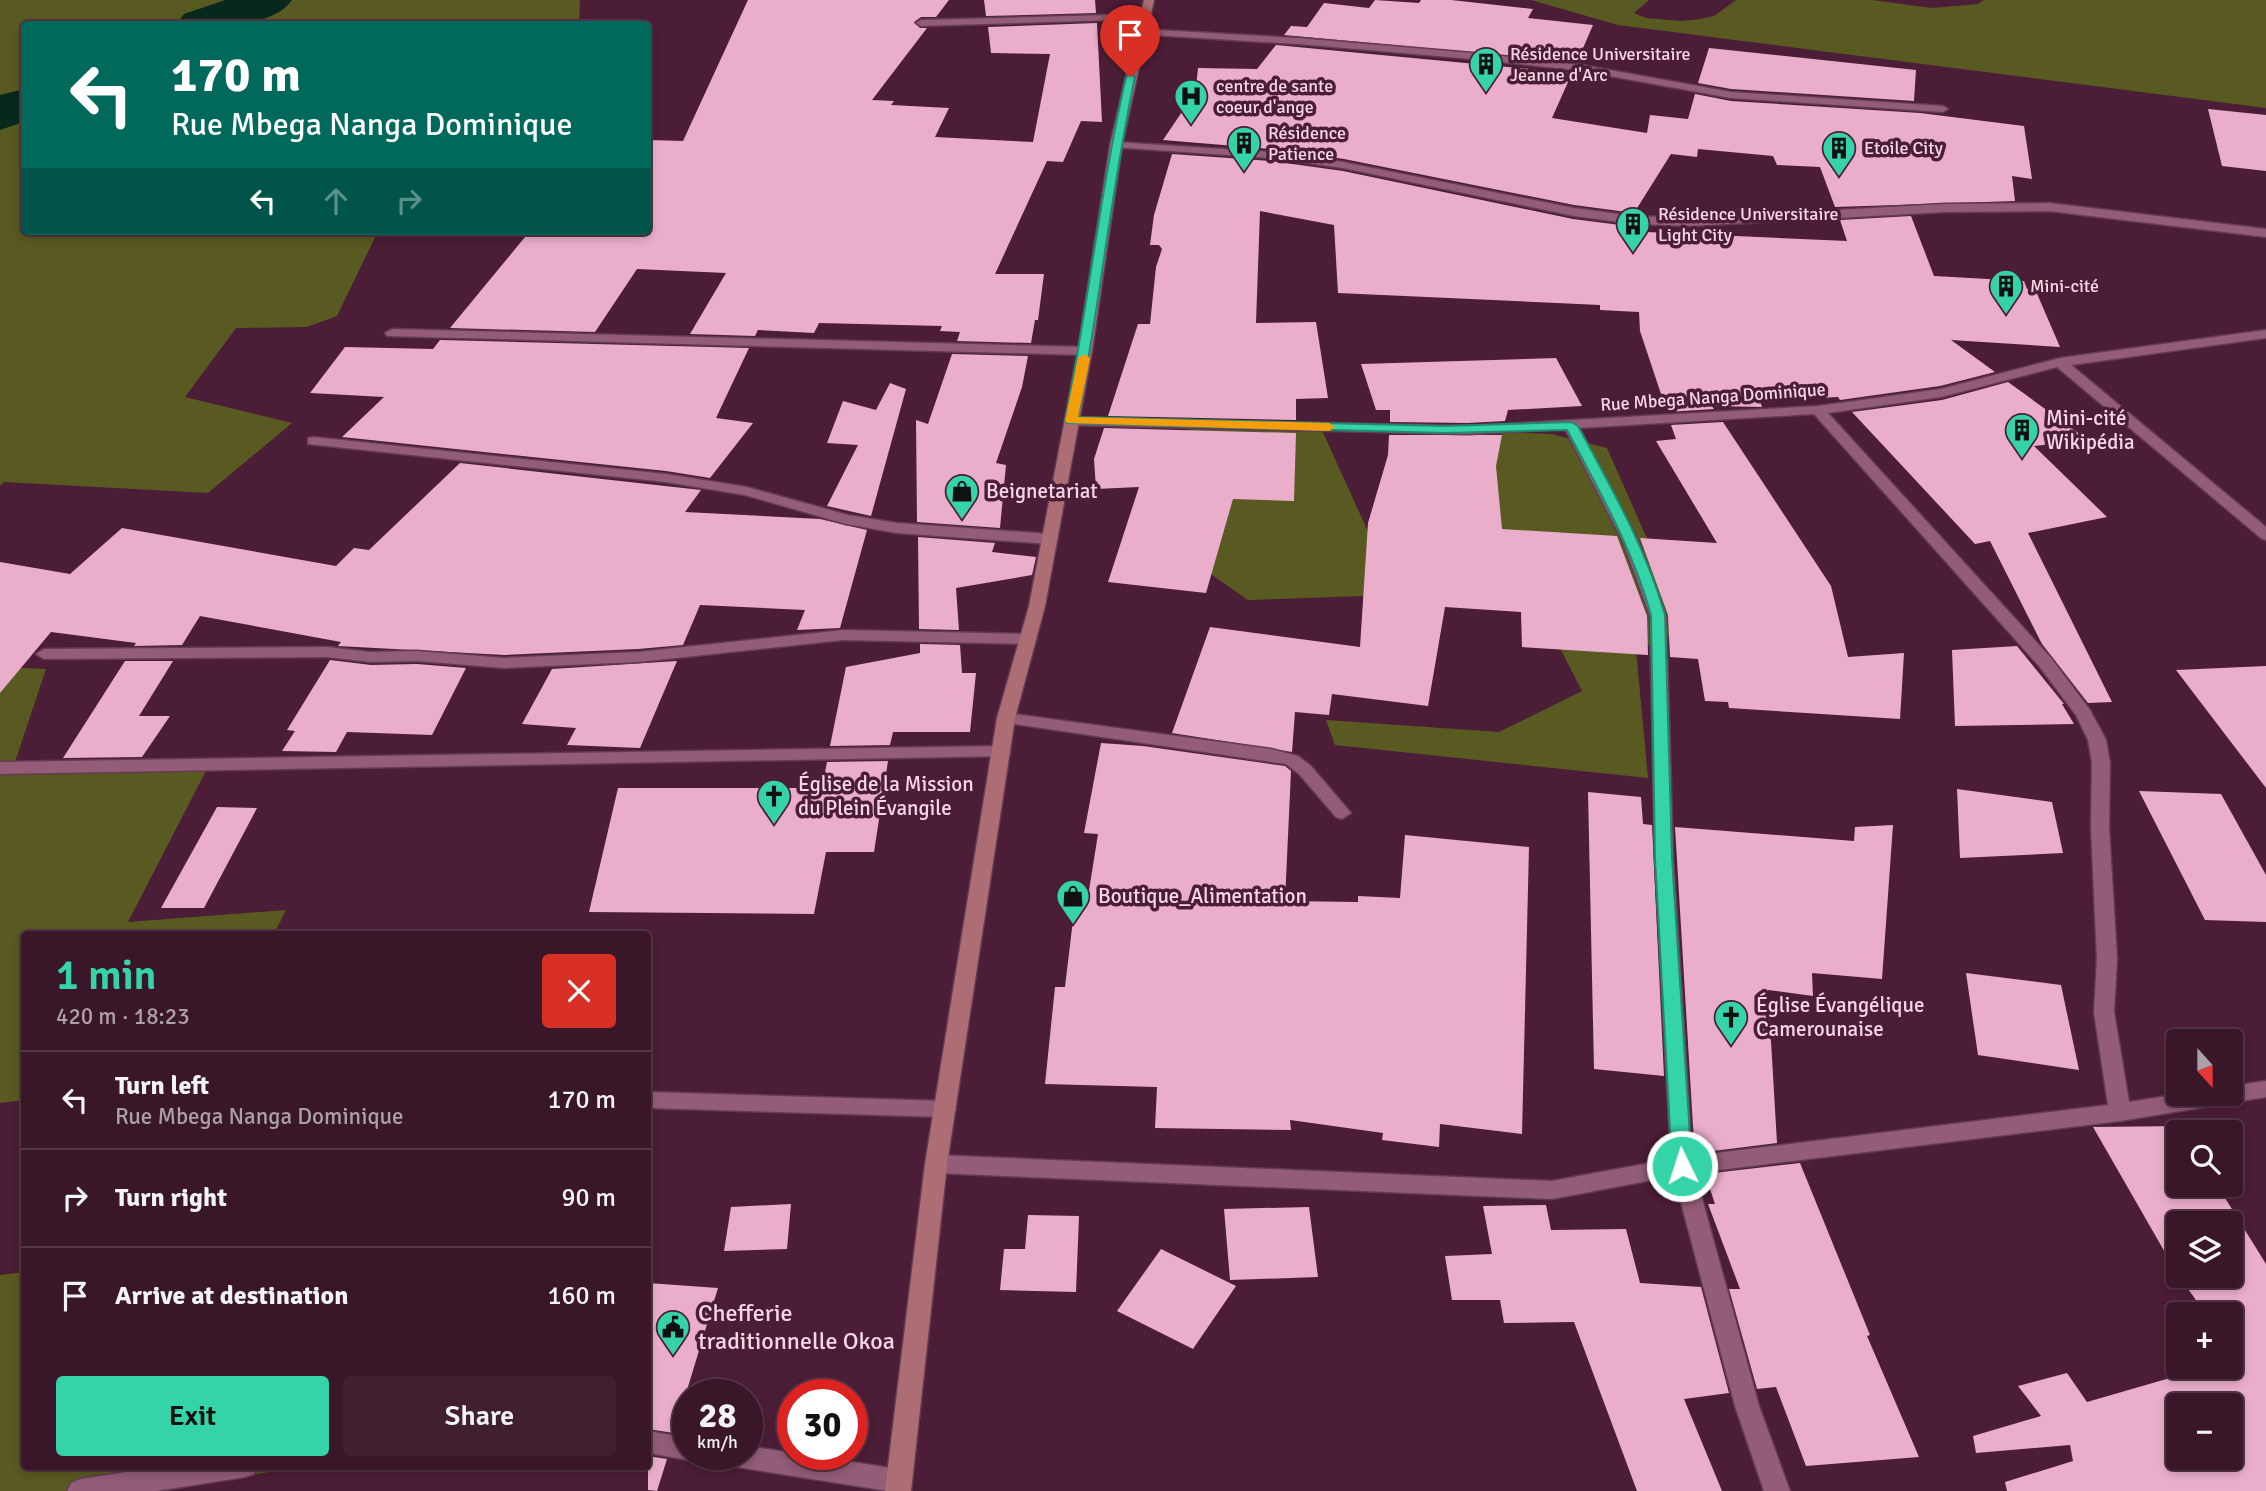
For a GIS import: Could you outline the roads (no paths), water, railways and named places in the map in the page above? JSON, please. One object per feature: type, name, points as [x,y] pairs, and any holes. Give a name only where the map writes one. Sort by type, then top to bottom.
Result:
[{"type":"main road","points":[[898,1486],[936,1164],[1006,718],[1029,639],[1050,539],[1085,351],[1116,145],[1149,0]]},
{"type":"street","points":[[920,23],[1145,18]]},
{"type":"street","points":[[1140,32],[1298,41],[1484,57],[1582,68],[1731,94],[1943,109]]},
{"type":"street","points":[[1116,145],[1271,155],[1343,165],[1574,212],[1634,220],[1690,222],[1945,208],[2037,207],[2138,216],[2266,233]]},
{"type":"street","points":[[392,333],[1085,351]]},
{"type":"street","name":"Rue Mbega Nanga Dominique","points":[[1071,421],[1468,430],[1818,411],[1941,393],[2060,362],[2266,334]]},
{"type":"street","points":[[2060,362],[2266,535]]},
{"type":"street","points":[[1818,411],[2036,652],[2084,714],[2097,740],[2101,763],[2100,827],[2107,946],[2104,1012],[2120,1113]]},
{"type":"street","points":[[1571,426],[1617,511],[1649,583],[1658,615],[1664,858],[1682,1166],[1747,1406],[1777,1491]]},
{"type":"street","points":[[313,440],[666,478],[747,492],[846,519],[897,528],[1050,539]]},
{"type":"street","points":[[44,654],[327,652],[371,657],[417,656],[505,663],[638,657],[843,635],[1029,639]]},
{"type":"street","points":[[1006,718],[1293,760],[1342,813]]},
{"type":"street","points":[[0,768],[1002,752]]},
{"type":"street","points":[[936,1164],[1552,1190],[1682,1166],[1957,1135],[2120,1113],[2266,1088]]},
{"type":"street","points":[[651,1100],[945,1109]]},
{"type":"street","points":[[651,1443],[672,1446]]},
{"type":"street","points":[[763,1461],[898,1486]]},
{"type":"street","points":[[80,1491],[219,1470]]},
{"type":"waterway","points":[[210,21],[269,0]]},
{"type":"waterway","points":[[0,114],[21,105]]},
{"type":"place","name":"Résidence Universitaire Jeanne d'Arc","points":[[1486,94]]},
{"type":"place","name":"centre de sante coeur d'ange","points":[[1191,126]]},
{"type":"place","name":"Résidence Patience","points":[[1244,173]]},
{"type":"place","name":"Etoile City","points":[[1839,178]]},
{"type":"place","name":"Résidence Universitaire Light City","points":[[1633,254]]},
{"type":"place","name":"Mini-cité","points":[[2006,316]]},
{"type":"place","name":"Mini-cité Wikipédia","points":[[2022,460]]},
{"type":"place","name":"Beignetariat","points":[[962,521]]},
{"type":"place","name":"Église de la Mission du Plein Évangile","points":[[774,826]]},
{"type":"place","name":"Boutique_Alimentation","points":[[1073,926]]},
{"type":"place","name":"Église Évangélique Camerounaise","points":[[1731,1047]]},
{"type":"place","name":"Chefferie traditionnelle Okoa","points":[[673,1357]]}]
